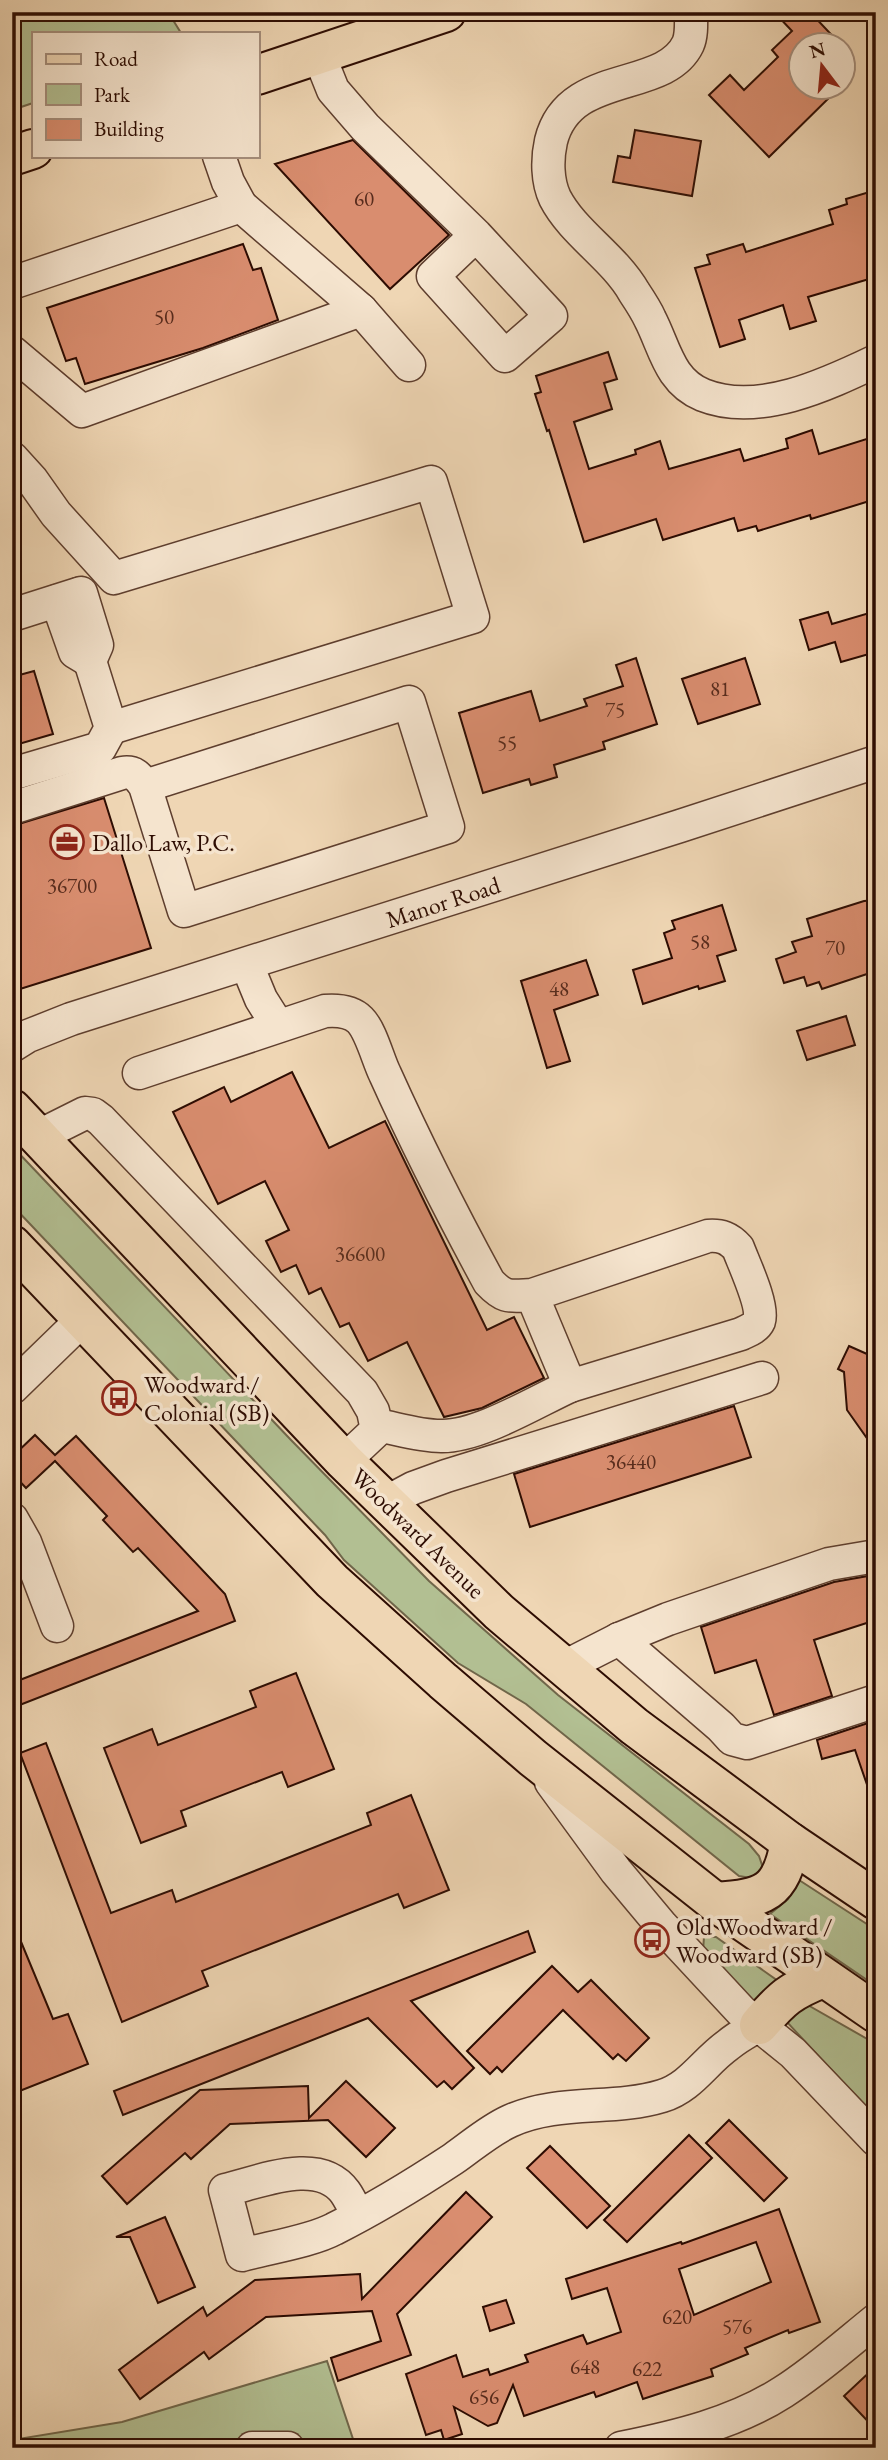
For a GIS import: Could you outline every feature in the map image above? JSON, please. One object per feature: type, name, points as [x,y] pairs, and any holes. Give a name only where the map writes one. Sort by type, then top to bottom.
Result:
[{"type":"main road","points":[[259,74],[446,12]]},
{"type":"main road","points":[[12,156],[32,149]]},
{"type":"main road","name":"Woodward Avenue","points":[[12,1109],[344,1461],[499,1612],[634,1726],[705,1780],[790,1842],[872,1891]]},
{"type":"main road","points":[[12,1245],[140,1376],[332,1581],[533,1758],[715,1902],[876,2012]]},
{"type":"main road","points":[[715,1902],[744,1899],[773,1886],[781,1877],[790,1842]]},
{"type":"main road","points":[[759,2025],[784,1996],[823,1978]]},
{"type":"street","points":[[691,12],[688,43],[676,60],[646,74],[599,89],[578,101],[562,119],[552,138],[548,158],[555,198],[632,287],[651,320],[665,357],[679,380],[702,395],[725,401],[753,402],[787,396],[876,361]]},
{"type":"street","points":[[319,55],[334,90],[365,127],[476,235]]},
{"type":"street","points":[[220,158],[228,182],[241,206],[361,310],[409,365]]},
{"type":"street","points":[[12,283],[241,206]]},
{"type":"street","points":[[12,352],[82,411],[361,310]]},
{"type":"street","points":[[12,458],[32,480],[56,514],[114,578]]},
{"type":"street","points":[[12,615],[69,597],[114,578],[431,482],[473,617],[111,728],[100,748],[12,774]]},
{"type":"street","points":[[69,597],[75,652],[90,661],[111,728]]},
{"type":"street","points":[[12,808],[130,772],[138,775],[145,786],[184,911],[448,827],[409,702],[145,786]]},
{"type":"street","name":"Manor Road","points":[[12,1046],[28,1036],[71,1019],[876,762]]},
{"type":"street","points":[[247,965],[261,999],[278,1026]]},
{"type":"street","points":[[139,1073],[325,1011],[338,1010],[359,1018],[364,1024],[450,1210],[489,1282],[506,1297],[532,1295],[708,1236],[720,1235],[738,1248],[760,1309],[759,1320],[754,1328],[570,1386],[466,1434],[423,1435],[377,1425]]},
{"type":"street","points":[[39,1136],[85,1113],[93,1114],[101,1120],[362,1392],[373,1411],[377,1425],[375,1434],[344,1461]]},
{"type":"street","points":[[532,1295],[570,1386]]},
{"type":"street","points":[[12,1388],[83,1319]]},
{"type":"street","points":[[385,1503],[413,1488],[446,1476],[762,1378]]},
{"type":"street","points":[[12,1519],[25,1542],[57,1626]]},
{"type":"street","points":[[564,1667],[619,1639],[668,1619],[829,1564],[876,1556]]},
{"type":"street","points":[[619,1639],[721,1727],[732,1740],[747,1743],[876,1701]]},
{"type":"street","points":[[705,1780],[732,1740]]},
{"type":"street","points":[[533,1758],[639,1899],[741,2011],[793,2053],[876,2140]]},
{"type":"street","points":[[358,2216],[454,2158],[478,2138],[514,2119],[559,2108],[642,2101],[683,2088],[726,2045],[759,2025]]},
{"type":"street","points":[[621,2448],[689,2432],[746,2411],[790,2387],[876,2320]]},
{"type":"street","points":[[252,2448],[288,2448]]},
{"type":"green space","points":[[12,12],[168,12],[180,32],[32,32],[32,103],[12,110]]},
{"type":"green space","points":[[12,1146],[429,1581],[558,1695],[749,1844],[759,1856],[763,1868],[751,1878],[739,1876],[526,1704],[458,1663],[344,1560],[325,1535],[12,1205]]},
{"type":"green space","points":[[799,1880],[876,1930],[876,1986],[770,1914],[788,1899]]},
{"type":"green space","points":[[704,1937],[716,1937],[778,1981],[762,1999],[749,2001],[703,1951]]},
{"type":"green space","points":[[799,2000],[876,2044],[876,2118],[786,2021]]},
{"type":"green space","points":[[327,2361],[356,2448],[12,2448],[12,2440],[122,2422]]},
{"type":"building","points":[[774,12],[810,12],[829,32],[791,32]]},
{"type":"building","points":[[786,37],[786,102],[825,102],[769,157],[709,95],[730,75],[744,90],[778,57],[772,50]]},
{"type":"building","points":[[635,130],[701,141],[692,196],[613,182],[618,156],[630,158]]},
{"type":"building","points":[[353,140],[449,235],[390,289],[275,164]]},
{"type":"building","points":[[876,190],[876,277],[808,297],[816,321],[790,329],[783,305],[739,320],[745,339],[720,347],[695,268],[710,264],[707,255],[743,244],[746,252],[833,224],[829,210],[847,204],[846,199]]},
{"type":"building","points":[[243,244],[253,270],[261,268],[278,320],[203,348],[85,384],[76,358],[66,361],[47,308]]},
{"type":"building","points":[[608,352],[617,379],[604,383],[612,409],[574,422],[589,469],[636,454],[635,450],[660,441],[669,469],[740,449],[744,461],[788,448],[786,439],[812,430],[819,454],[876,436],[876,499],[811,519],[810,515],[758,531],[756,526],[738,531],[734,518],[663,540],[656,519],[584,542],[535,394],[541,392],[536,376]]},
{"type":"building","points":[[876,611],[876,652],[841,662],[835,642],[809,650],[800,620],[828,612],[832,624]]},
{"type":"building","points":[[636,658],[657,724],[603,742],[605,749],[554,765],[557,777],[531,785],[529,779],[483,793],[459,713],[531,691],[540,721],[587,706],[584,699],[623,686],[616,665]]},
{"type":"building","points":[[745,658],[760,704],[698,724],[682,679]]},
{"type":"building","points":[[34,671],[53,734],[12,746],[12,677]]},
{"type":"building","points":[[104,798],[151,948],[20,989],[12,965],[12,826]]},
{"type":"building","points":[[876,900],[876,971],[822,989],[819,982],[807,986],[804,977],[784,983],[776,959],[796,952],[792,942],[812,936],[807,919],[864,901]]},
{"type":"building","points":[[722,905],[736,950],[717,956],[725,981],[699,989],[698,986],[643,1004],[633,970],[672,958],[664,933],[675,929],[672,921]]},
{"type":"building","points":[[586,960],[598,995],[554,1010],[570,1061],[547,1068],[521,981]]},
{"type":"building","points":[[846,1016],[855,1045],[807,1060],[797,1031]]},
{"type":"building","points":[[292,1072],[329,1148],[385,1121],[487,1330],[514,1317],[544,1378],[482,1408],[444,1417],[407,1342],[368,1361],[349,1323],[340,1327],[321,1288],[309,1294],[296,1265],[281,1272],[266,1241],[289,1230],[265,1181],[218,1204],[173,1112],[224,1087],[231,1102]]},
{"type":"building","points":[[849,1346],[876,1358],[876,1376],[870,1389],[876,1397],[876,1451],[847,1410],[844,1372],[838,1369]]},
{"type":"building","points":[[734,1406],[751,1457],[530,1527],[514,1474]]},
{"type":"building","points":[[35,1435],[55,1455],[76,1436],[225,1594],[235,1621],[12,1708],[12,1683],[198,1611],[138,1548],[133,1552],[103,1520],[107,1516],[55,1461],[26,1488],[12,1473],[12,1457]]},
{"type":"building","points":[[868,1576],[876,1599],[876,1620],[814,1640],[832,1696],[774,1715],[756,1660],[715,1673],[701,1627],[834,1582]]},
{"type":"building","points":[[296,1673],[334,1769],[288,1787],[282,1772],[181,1811],[186,1826],[141,1843],[104,1748],[152,1729],[158,1745],[256,1707],[250,1691]]},
{"type":"building","points":[[868,1723],[876,1744],[876,1801],[873,1802],[855,1750],[822,1759],[817,1740]]},
{"type":"building","points":[[46,1743],[111,1913],[172,1890],[176,1902],[371,1825],[367,1813],[411,1795],[449,1890],[404,1908],[398,1894],[202,1971],[208,1986],[122,2022],[20,1753]]},
{"type":"building","points":[[12,1920],[53,2019],[68,2014],[88,2064],[12,2094]]},
{"type":"building","points":[[528,1931],[535,1952],[411,2001],[474,2068],[452,2089],[444,2081],[437,2087],[368,2018],[123,2115],[114,2091]]},
{"type":"building","points":[[552,1966],[578,1992],[591,1980],[649,2038],[626,2061],[618,2054],[613,2059],[563,2010],[502,2072],[497,2067],[490,2074],[467,2051]]},
{"type":"building","points":[[346,2081],[395,2128],[366,2157],[328,2120],[230,2124],[191,2159],[185,2153],[127,2204],[102,2176],[200,2090],[308,2086],[309,2118]]},
{"type":"building","points":[[729,2120],[787,2178],[764,2201],[706,2143]]},
{"type":"building","points":[[689,2135],[712,2158],[627,2242],[604,2220]]},
{"type":"building","points":[[550,2146],[610,2206],[587,2228],[527,2168]]},
{"type":"building","points":[[466,2192],[492,2217],[397,2314],[411,2355],[338,2381],[331,2358],[381,2341],[372,2311],[266,2317],[209,2359],[204,2352],[140,2399],[119,2370],[203,2307],[207,2316],[255,2280],[360,2274],[362,2299]]},
{"type":"building","points":[[779,2209],[820,2322],[789,2333],[788,2330],[745,2348],[748,2354],[711,2369],[713,2376],[643,2399],[637,2382],[596,2397],[594,2392],[524,2416],[513,2385],[497,2423],[488,2426],[454,2407],[462,2434],[444,2440],[441,2430],[426,2435],[406,2374],[456,2355],[463,2377],[488,2369],[490,2375],[528,2362],[525,2355],[583,2335],[587,2344],[621,2332],[607,2288],[572,2299],[566,2279],[681,2242],[682,2244]],"holes":[[[756,2242],[771,2282],[694,2315],[679,2269]]]},
{"type":"building","points":[[165,2217],[195,2287],[158,2303],[130,2237],[116,2237]]},
{"type":"building","points":[[506,2300],[514,2323],[490,2331],[483,2307]]},
{"type":"building","points":[[876,2366],[876,2430],[844,2396]]},
{"type":"place","name":"Dallo Law, P.C.","points":[[67,842]]},
{"type":"place","name":"Woodward / Colonial (SB)","points":[[119,1398]]},
{"type":"place","name":"Old Woodward / Woodward (SB)","points":[[652,1940]]}]
